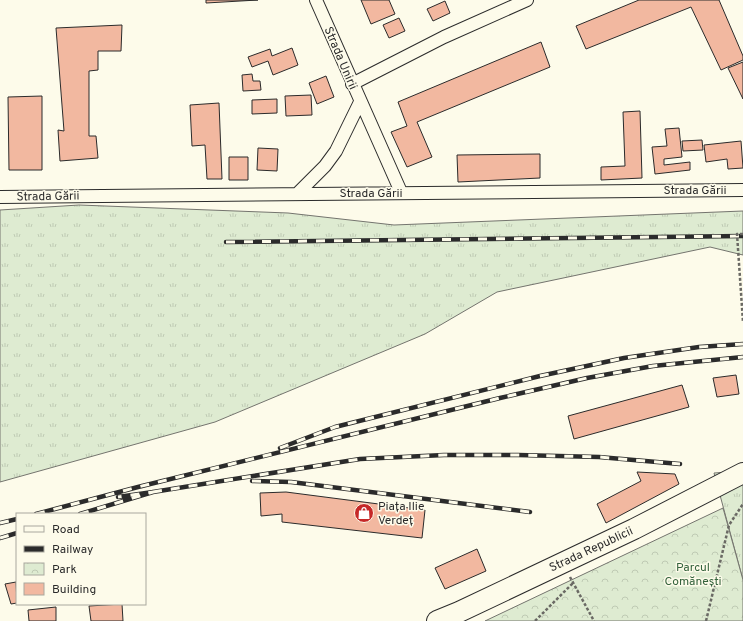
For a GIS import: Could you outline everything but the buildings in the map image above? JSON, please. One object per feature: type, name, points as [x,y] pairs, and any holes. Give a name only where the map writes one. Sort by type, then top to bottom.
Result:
[{"type":"main road","name":"Strada Republicii","points":[[437,621],[634,529],[743,473]]},
{"type":"street","name":"Strada Unirii","points":[[298,193],[325,166],[336,150],[360,102],[316,0]]},
{"type":"street","points":[[352,84],[444,37],[527,0]]},
{"type":"street","points":[[360,102],[401,192]]},
{"type":"street","name":"Strada Gării","points":[[0,196],[743,190]]},
{"type":"path","points":[[743,234],[737,234],[743,322]]},
{"type":"path","points":[[706,621],[729,525],[743,504]]},
{"type":"path","points":[[562,563],[594,621]]},
{"type":"path","points":[[535,621],[573,583]]},
{"type":"green space","points":[[79,205],[288,213],[394,225],[743,211],[743,255],[710,247],[497,292],[425,334],[215,422],[0,482],[0,210]]},
{"type":"green space","points":[[743,471],[743,580],[714,473]]},
{"type":"green space","name":"Parcul Comănești","points":[[723,508],[743,580],[743,621],[485,621]]},
{"type":"railway","points":[[226,242],[743,236]]},
{"type":"railway","points":[[280,448],[335,427],[540,376],[624,358],[699,347],[743,344]]},
{"type":"railway","points":[[40,513],[138,487],[587,378],[653,366],[743,357]]},
{"type":"railway","points":[[153,492],[360,459],[444,455],[518,455],[599,457],[680,464]]},
{"type":"railway","points":[[252,481],[291,482],[530,512]]},
{"type":"railway","points":[[83,513],[153,492],[118,497]]},
{"type":"railway","points":[[0,523],[16,519]]},
{"type":"railway","points":[[0,538],[16,533]]},
{"type":"place","name":"Piața Ilie Verdeț","points":[[364,513]]}]
